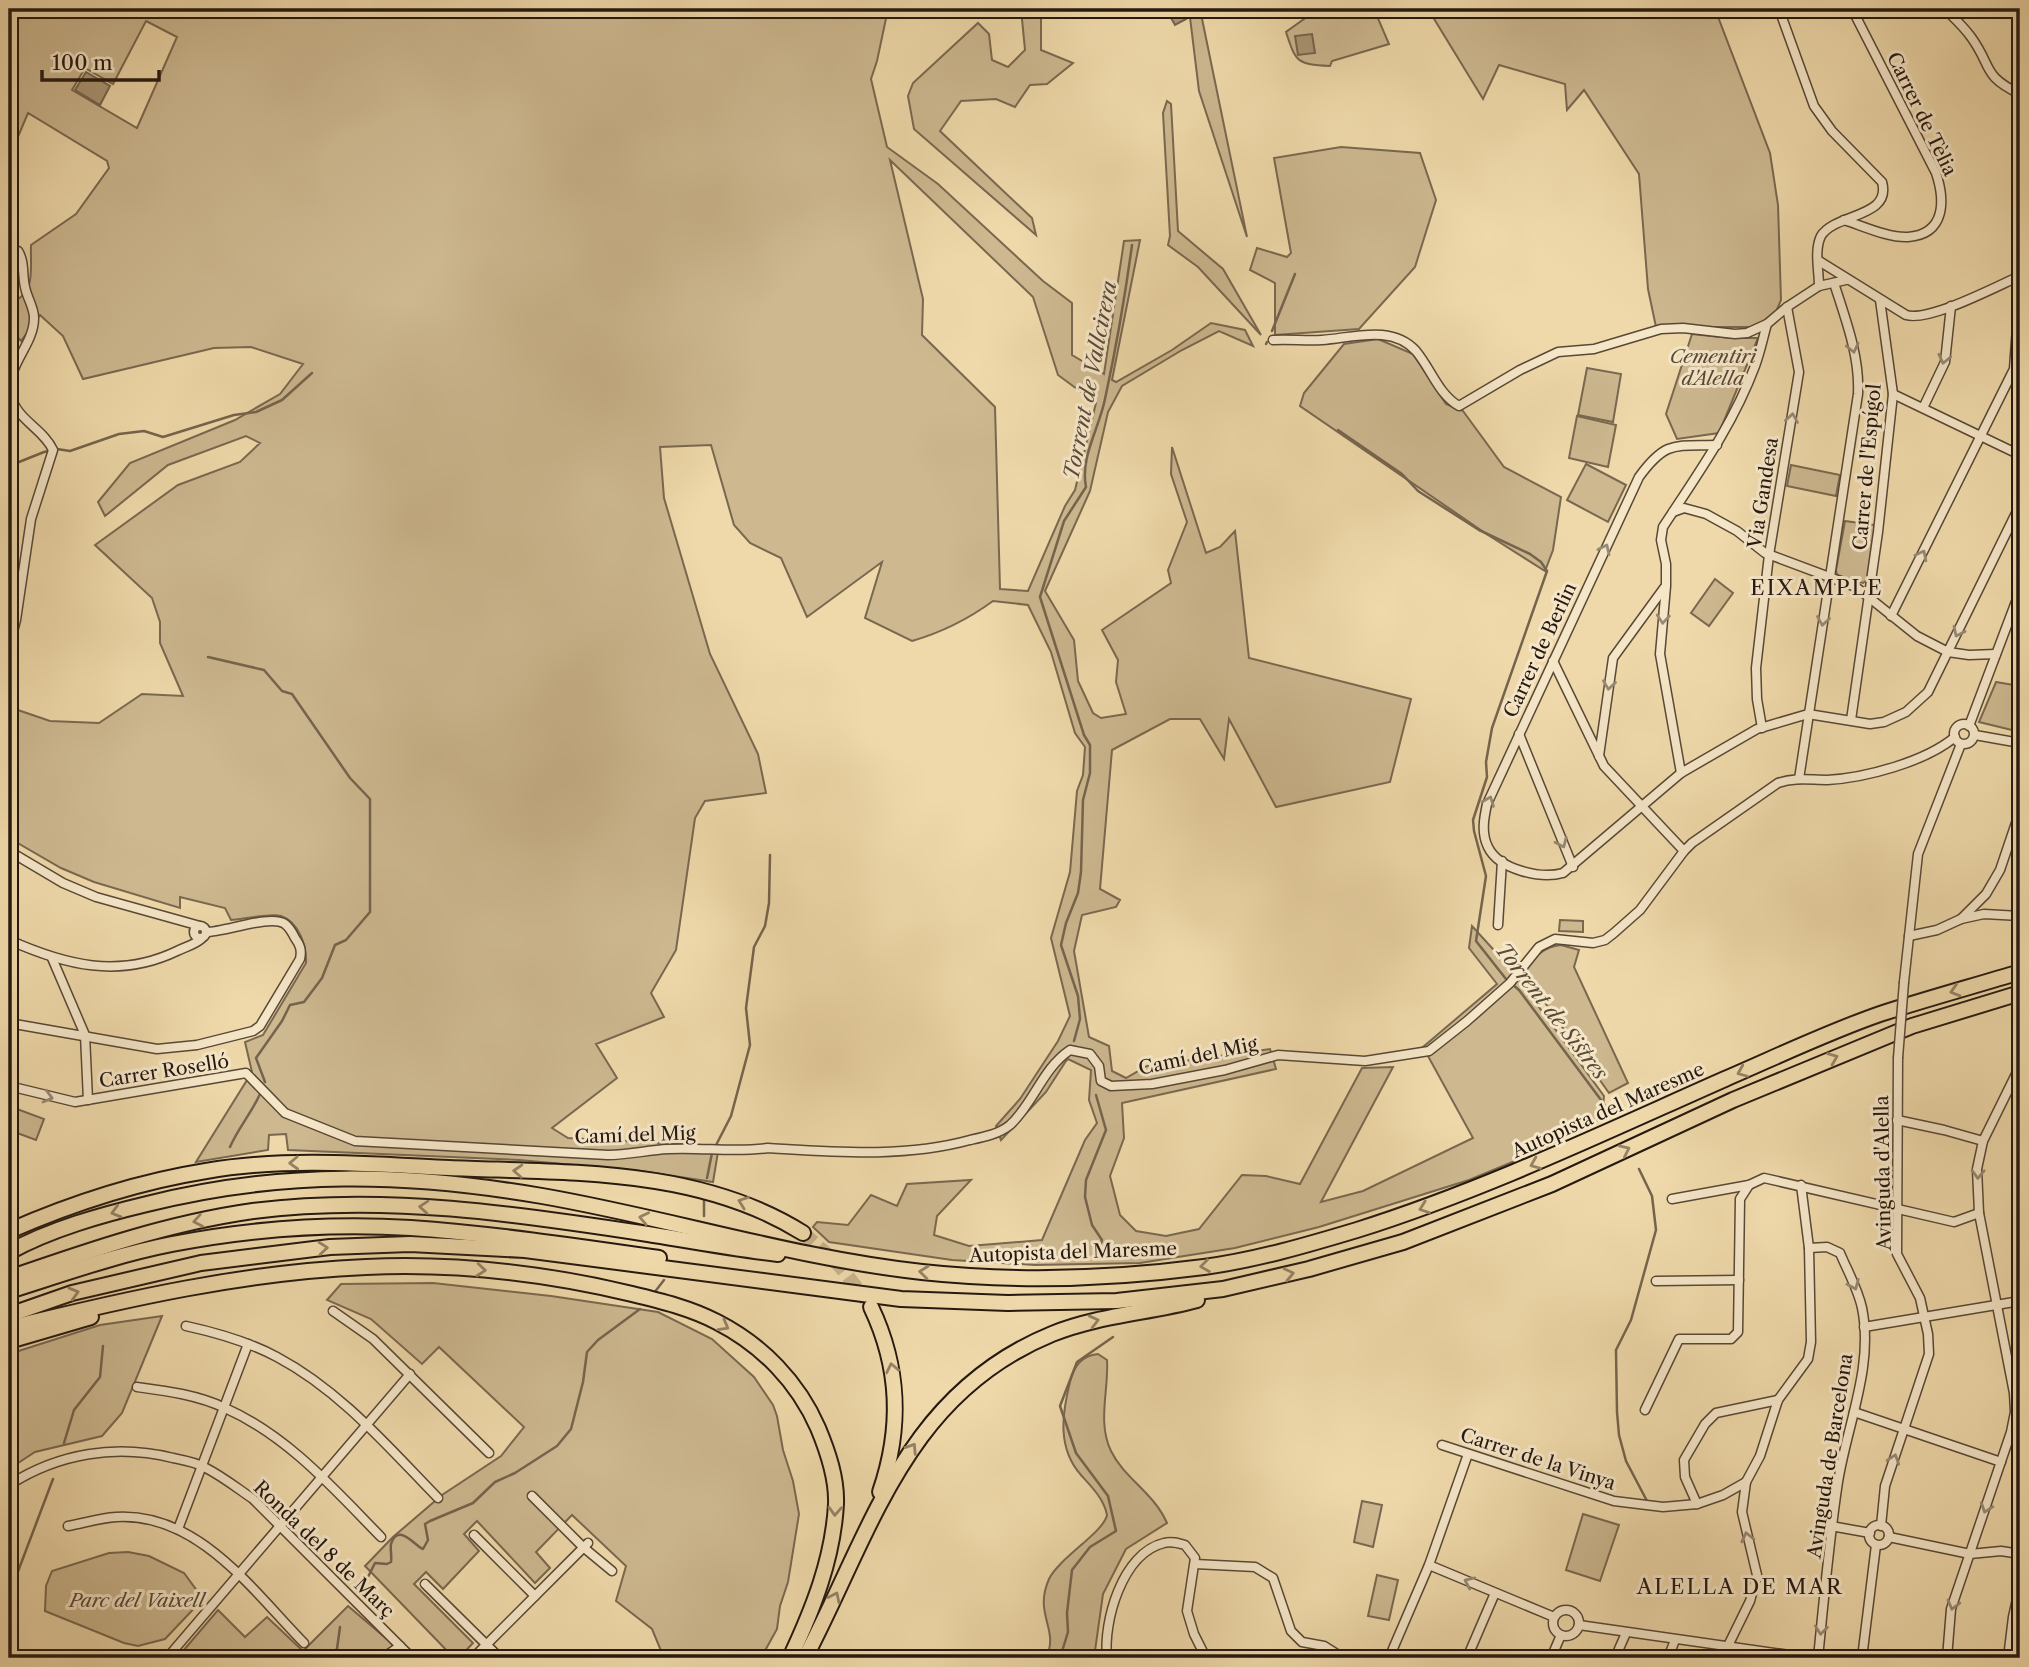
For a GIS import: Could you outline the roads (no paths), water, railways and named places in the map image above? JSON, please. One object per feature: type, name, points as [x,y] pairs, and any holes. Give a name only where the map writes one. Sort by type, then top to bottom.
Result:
[{"type":"highway","name":"Autopista del Maresme","points":[[9,1252],[110,1213],[203,1190],[341,1177],[426,1180],[546,1197],[879,1266],[970,1276],[1128,1274],[1208,1266],[1300,1248],[1422,1210],[1876,1016],[2020,972]]},
{"type":"highway","points":[[9,1314],[72,1293],[201,1263],[330,1247],[410,1244],[524,1250],[901,1299],[1008,1303],[1117,1301],[1223,1289],[1309,1269],[1403,1242],[1552,1184],[1733,1100],[1912,1026],[2020,993]]},
{"type":"highway","points":[[340,1163],[426,1180]]},
{"type":"highway","points":[[9,1231],[86,1199],[156,1180],[249,1165],[340,1163],[568,1173],[656,1180],[744,1202],[803,1233]]},
{"type":"highway","points":[[9,1278],[107,1243],[157,1229],[255,1211],[339,1204],[492,1212],[760,1252],[879,1266]]},
{"type":"highway","points":[[9,1291],[120,1255],[206,1238],[308,1228],[410,1228],[509,1237],[950,1300]]},
{"type":"highway","points":[[9,1328],[161,1293],[218,1283],[366,1267],[452,1267],[521,1273],[583,1283],[660,1301],[703,1315],[745,1339],[769,1358],[798,1391],[812,1414],[832,1468],[836,1501],[830,1551],[818,1592],[790,1658]]},
{"type":"highway","points":[[9,1341],[218,1283]]},
{"type":"highway","points":[[805,1658],[902,1463],[925,1429],[949,1401],[1014,1352],[1055,1333],[1088,1322],[1195,1301],[1223,1289]]},
{"type":"highway","points":[[867,1530],[892,1450],[896,1400],[891,1360],[871,1307]]},
{"type":"street","points":[[1779,9],[1814,106],[1832,131],[1882,182],[1885,191],[1877,206],[1844,220],[1825,231],[1820,238],[1817,248],[1819,286]]},
{"type":"street","name":"Carrer de Tèlia","points":[[1844,220],[1907,237],[1928,230],[1943,206],[1942,191],[1936,173],[1852,9]]},
{"type":"street","points":[[1945,9],[1973,39],[1990,74],[2004,86],[2020,94]]},
{"type":"street","points":[[9,248],[18,251],[22,258],[24,287],[33,309],[34,320],[13,369],[11,397],[20,413],[48,441],[53,450],[31,519],[16,620],[9,646]]},
{"type":"street","points":[[1819,261],[1880,300],[1906,315],[1915,317],[1951,306],[2020,276]]},
{"type":"street","points":[[1273,340],[1387,336],[1415,350],[1450,401],[1459,406],[1520,370],[1558,352],[1594,348],[1661,329],[1747,333],[1767,324],[1819,286],[1846,280]]},
{"type":"street","points":[[1800,779],[1859,386],[1849,328],[1833,283]]},
{"type":"street","points":[[1891,616],[2017,370],[2020,286]]},
{"type":"street","name":"Carrer de l'Espígol","points":[[1851,720],[1870,598],[1893,394],[1880,300]]},
{"type":"street","points":[[1923,408],[1945,362],[1951,306]]},
{"type":"street","name":"Via Gandesa","points":[[1762,728],[1756,668],[1769,555],[1799,372],[1787,307]]},
{"type":"street","points":[[1681,773],[1660,654],[1666,586],[1666,564],[1661,540],[1663,527],[1717,445],[1738,405],[1756,365],[1767,324]]},
{"type":"street","points":[[1893,394],[2020,455]]},
{"type":"street","name":"Carrer de Berlin","points":[[1502,861],[1489,850],[1483,830],[1487,804],[1639,477],[1654,456],[1670,446],[1717,445]]},
{"type":"street","points":[[1498,925],[1502,861],[1537,876],[1551,877],[1573,867],[1681,773],[1762,728],[1808,714],[1870,724],[1884,722],[1906,712],[1928,691],[2020,505]]},
{"type":"street","points":[[1673,512],[1684,509],[1706,514],[1737,531],[1769,555],[1856,587],[1917,636],[1948,652],[1969,655],[1996,653]]},
{"type":"street","points":[[1599,756],[1613,658],[1666,586]]},
{"type":"street","points":[[1969,726],[2020,591]]},
{"type":"street","points":[[1553,660],[1609,773],[1684,851]]},
{"type":"street","points":[[1969,726],[1958,726],[1958,741],[1969,743],[1975,735]]},
{"type":"street","points":[[1969,726],[1975,735],[2020,743]]},
{"type":"street","points":[[1519,734],[1573,867]]},
{"type":"street","name":"Camí del Mig","points":[[246,1073],[285,1113],[355,1141],[608,1155],[630,1155],[666,1149],[768,1148],[883,1153],[924,1150],[993,1134],[1008,1127],[1051,1068],[1070,1050],[1090,1054],[1096,1060],[1101,1081],[1105,1084],[1124,1086],[1152,1084],[1225,1070],[1279,1055],[1365,1061],[1429,1051],[1510,983],[1539,947],[1555,939],[1593,943],[1605,940],[1640,910],[1684,851],[1766,790],[1787,780],[1826,780],[1875,771],[1927,756],[1958,741]]},
{"type":"street","name":"Avinguda d'Alella","points":[[1881,1526],[1885,1486],[1929,1354],[1920,1298],[1898,1254],[1898,1058],[1918,854],[1958,741]]},
{"type":"street","points":[[1961,919],[1986,894],[2000,870],[2020,811]]},
{"type":"street","points":[[9,851],[63,883],[96,897],[176,919],[199,933],[220,932],[277,921],[285,924],[294,935],[302,954],[257,1029],[227,1039],[157,1049],[9,1023]]},
{"type":"street","points":[[1983,914],[1986,894]]},
{"type":"street","points":[[1909,936],[1937,930],[1961,919],[1983,914],[2020,916]]},
{"type":"street","points":[[9,940],[52,958],[106,967],[137,966],[182,949],[199,933]]},
{"type":"street","points":[[52,958],[85,1035],[88,1100]]},
{"type":"street","points":[[1947,1658],[1951,1609],[2001,1462],[2015,1412],[2014,1393],[1979,1213],[1977,1169],[1983,1141],[2020,1066]]},
{"type":"street","name":"Carrer Roselló","points":[[9,1086],[69,1102],[246,1073]]},
{"type":"street","points":[[1897,1120],[1983,1141]]},
{"type":"street","points":[[2017,1154],[2020,1144]]},
{"type":"street","points":[[1672,1199],[1749,1185],[1764,1178],[1954,1223],[1979,1213]]},
{"type":"street","points":[[1645,1410],[1679,1339],[1731,1339],[1738,1332],[1740,1199],[1749,1185]]},
{"type":"street","points":[[1722,1658],[1750,1601],[1757,1575],[1742,1513],[1746,1482],[1760,1456],[1778,1400],[1808,1359],[1811,1342],[1809,1248],[1801,1185]]},
{"type":"street","name":"Avinguda de Barcelona","points":[[1809,1248],[1827,1247],[1840,1253],[1862,1306],[1864,1327],[1861,1381],[1840,1468],[1831,1526],[1818,1658]]},
{"type":"street","points":[[1656,1282],[1739,1280]]},
{"type":"street","points":[[1864,1327],[2020,1301]]},
{"type":"street","points":[[333,1311],[373,1339],[489,1453]]},
{"type":"street","points":[[186,1326],[219,1333],[248,1344],[278,1357],[307,1376],[367,1425],[438,1498]]},
{"type":"street","points":[[178,1530],[248,1344]]},
{"type":"street","points":[[167,1658],[410,1374]]},
{"type":"street","points":[[137,1387],[188,1395],[224,1407],[258,1425],[292,1450],[323,1478],[381,1537]]},
{"type":"street","points":[[1697,1504],[1685,1477],[1684,1460],[1705,1424],[1716,1412],[1778,1400]]},
{"type":"street","points":[[1854,1412],[2001,1462]]},
{"type":"street","name":"Carrer de la Vinya","points":[[1442,1445],[1614,1501],[1662,1507],[1697,1504],[1723,1495],[1746,1482]]},
{"type":"street","name":"Ronda del 8 de Març","points":[[9,1485],[49,1464],[92,1453],[133,1451],[201,1465],[253,1499],[412,1658]]},
{"type":"street","points":[[1389,1658],[1429,1565],[1468,1454]]},
{"type":"street","points":[[532,1496],[612,1572]]},
{"type":"street","points":[[68,1525],[117,1517],[155,1521],[178,1530],[207,1546],[304,1643]]},
{"type":"street","points":[[1831,1526],[1870,1533]]},
{"type":"street","points":[[1870,1533],[1875,1527],[1881,1526],[1887,1529],[1889,1537]]},
{"type":"street","points":[[1870,1533],[1876,1545]]},
{"type":"street","points":[[474,1535],[535,1596]]},
{"type":"street","points":[[1889,1537],[1970,1554],[2001,1551],[2020,1554]]},
{"type":"street","points":[[1876,1545],[1883,1544],[1889,1537]]},
{"type":"street","points":[[1107,1658],[1113,1602],[1129,1571],[1142,1556],[1163,1543],[1173,1542],[1185,1545],[1193,1553],[1195,1564],[1187,1611],[1194,1634],[1206,1658]]},
{"type":"street","points":[[473,1658],[586,1545]]},
{"type":"street","points":[[1862,1658],[1876,1545]]},
{"type":"street","points":[[1195,1564],[1255,1567],[1273,1578],[1292,1632],[1302,1642],[1324,1646],[1343,1658]]},
{"type":"street","points":[[1429,1565],[1554,1616]]},
{"type":"street","points":[[425,1584],[500,1658]]},
{"type":"street","points":[[2008,1658],[2020,1586]]},
{"type":"street","points":[[1467,1658],[1494,1593]]},
{"type":"street","points":[[1568,1609],[1576,1614],[1579,1625],[1573,1634],[1561,1635],[1554,1629],[1554,1616],[1568,1609]]},
{"type":"street","points":[[1579,1625],[1810,1658]]},
{"type":"street","points":[[1615,1658],[1626,1633]]},
{"type":"street","points":[[1551,1658],[1561,1635]]},
{"type":"street","points":[[1668,1658],[1675,1640]]},
{"type":"street","points":[[383,1658],[400,1646]]},
{"type":"waterway","name":"Torrent de Vallcirera","points":[[1074,1041],[1080,1019],[1078,996],[1061,945],[1078,893],[1083,800],[1090,773],[1090,745],[1084,735],[1040,597],[1064,521],[1086,487],[1086,465],[1105,399],[1132,245]]},
{"type":"waterway","points":[[1272,331],[1295,274]]},
{"type":"waterway","points":[[9,466],[44,452],[57,449],[70,451],[119,434],[144,431],[163,437],[234,415],[256,412],[282,400],[312,373]]},
{"type":"waterway","name":"Torrent de Sistres","points":[[1338,430],[1402,474],[1418,491],[1479,530],[1530,554],[1541,562],[1547,571],[1492,728],[1486,762],[1487,777],[1473,820],[1486,876],[1476,941],[1506,979],[1519,990],[1607,1108]]},
{"type":"waterway","points":[[208,657],[264,670],[282,691],[292,694],[350,778],[370,799],[370,912],[346,940],[335,945],[322,978],[304,1002],[290,1005],[256,1058],[265,1082]]},
{"type":"waterway","points":[[707,1178],[712,1153],[731,1116],[750,1045],[746,1008],[754,947],[765,926],[769,903],[770,855]]},
{"type":"waterway","points":[[230,1147],[260,1094]]},
{"type":"waterway","name":"Torrent de Vallcirera","points":[[1096,1095],[1106,1130],[1086,1180],[1085,1197],[1092,1225],[1102,1240],[1098,1251]]},
{"type":"waterway","name":"Torrent de Sistres","points":[[1639,1169],[1652,1196],[1656,1230],[1631,1320],[1616,1350],[1617,1412],[1619,1435],[1626,1461],[1647,1501]]},
{"type":"waterway","points":[[704,1197],[704,1216]]},
{"type":"waterway","points":[[654,1293],[664,1280]]},
{"type":"waterway","points":[[366,1581],[375,1563],[391,1562],[391,1544],[398,1535],[407,1537],[423,1549],[428,1540],[425,1524],[473,1503],[495,1482],[515,1473],[557,1446],[571,1429],[583,1382],[587,1352],[598,1340],[640,1309]]},
{"type":"waterway","name":"Torrent de Vallcirera","points":[[1060,1658],[1068,1632],[1067,1613],[1072,1570],[1090,1547],[1116,1531],[1108,1496],[1076,1453],[1060,1406],[1077,1362],[1113,1337]]},
{"type":"waterway","points":[[64,1443],[74,1410],[100,1377],[103,1346]]},
{"type":"waterway","points":[[9,1602],[53,1479]]},
{"type":"waterway","points":[[328,1658],[337,1649],[340,1627]]},
{"type":"tunnel","points":[[803,1233],[839,1265],[866,1300]]},
{"type":"district","name":"EIXAMPLE","points":[[1817,587]]},
{"type":"district","name":"ALELLA DE MAR","points":[[1740,1586]]},
{"type":"park label","name":"Cementiri d'Alella","points":[[1713,367]]},
{"type":"park label","name":"Parc del Vaixell","points":[[137,1600]]}]
